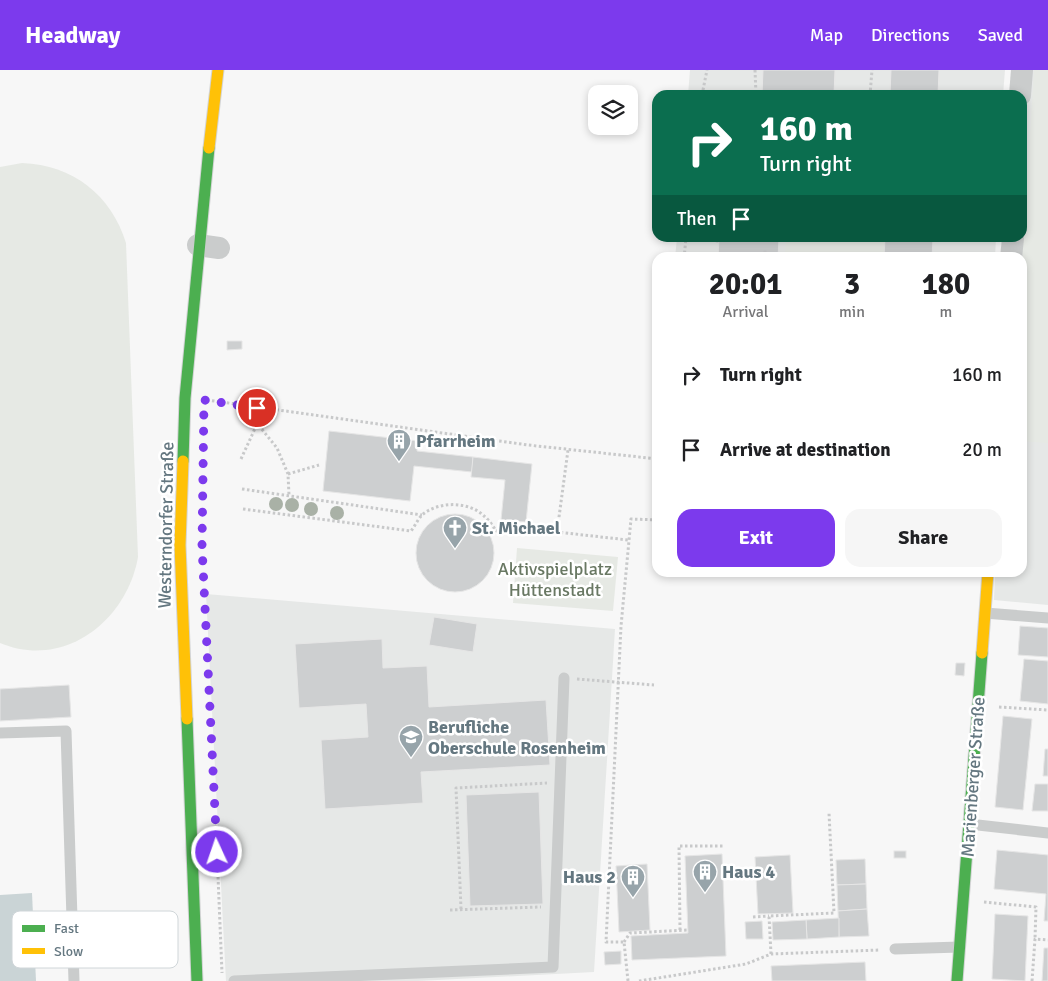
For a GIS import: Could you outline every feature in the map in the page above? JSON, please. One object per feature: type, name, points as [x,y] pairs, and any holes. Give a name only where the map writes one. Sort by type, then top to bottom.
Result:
[{"type":"main road","name":"Westerndorfer Straße","points":[[198,981],[180,545],[185,398],[208,246],[218,70]]},
{"type":"main road","name":"Marienberger Straße","points":[[958,981],[988,577]]},
{"type":"street","points":[[1020,90],[1022,70]]},
{"type":"lane","points":[[985,613],[1048,618]]},
{"type":"lane","points":[[234,981],[553,967],[564,678]]},
{"type":"lane","points":[[0,733],[66,731],[72,911]]},
{"type":"lane","points":[[970,824],[1048,833]]},
{"type":"lane","points":[[895,949],[960,947]]},
{"type":"lane","points":[[74,968],[74,981]]},
{"type":"path","points":[[703,90],[707,70]]},
{"type":"path","points":[[755,70],[756,90]]},
{"type":"path","points":[[870,90],[872,70]]},
{"type":"path","points":[[204,400],[568,450],[652,458]]},
{"type":"path","points":[[243,406],[258,422],[277,448],[288,474],[288,495]]},
{"type":"path","points":[[241,459],[258,422],[272,410]]},
{"type":"path","points":[[557,532],[568,450]]},
{"type":"path","points":[[288,474],[319,465]]},
{"type":"path","points":[[242,489],[422,516]]},
{"type":"path","points":[[243,509],[411,532],[422,516],[434,507],[456,504],[473,508],[484,516],[496,532],[557,532],[628,540]]},
{"type":"path","points":[[624,942],[606,942],[618,684],[631,519],[652,520]]},
{"type":"path","points":[[564,678],[618,684],[654,685]]},
{"type":"path","points":[[978,705],[1048,710]]},
{"type":"path","points":[[461,909],[456,788],[560,782]]},
{"type":"path","points":[[753,917],[834,913],[829,813]]},
{"type":"path","points":[[680,930],[679,846],[723,846]]},
{"type":"path","points":[[217,850],[222,981]]},
{"type":"path","points":[[964,900],[1036,907],[1032,981]]},
{"type":"path","points":[[450,910],[555,906]]},
{"type":"path","points":[[769,916],[771,954]]},
{"type":"path","points":[[628,981],[624,942],[630,933],[688,930]]},
{"type":"path","points":[[1035,939],[1048,940]]},
{"type":"path","points":[[639,981],[746,964],[771,954],[895,949]]},
{"type":"shaded area","points":[[690,70],[1005,70],[1003,90],[688,90]]},
{"type":"shaded area","points":[[1019,70],[1048,70],[1048,605],[994,600],[995,577],[1027,577],[1027,252],[1022,252],[1022,242],[1027,242],[1027,90],[1021,90]]},
{"type":"shaded area","points":[[677,242],[996,242],[995,252],[676,252]]},
{"type":"shaded area","name":"Berufliche Oberschule Rosenheim","points":[[206,594],[615,629],[594,972],[418,981],[226,981]]},
{"type":"shaded area","points":[[32,893],[33,911],[12,911],[12,968],[35,968],[36,981],[0,981],[0,895]]},
{"type":"green space","points":[[1034,70],[1048,70],[1048,443],[1027,441],[1027,252],[1022,252],[1023,242],[1027,242],[1027,180]]},
{"type":"green space","points":[[22,163],[58,170],[87,186],[100,197],[111,211],[126,243],[138,557],[132,580],[121,601],[107,619],[89,634],[69,644],[47,650],[24,650],[0,643],[0,167]]},
{"type":"green space","points":[[786,242],[885,242],[884,252],[785,252]]},
{"type":"green space","name":"Aktivspielplatz Hüttenstadt","points":[[517,548],[618,557],[613,611],[513,603]]},
{"type":"building","points":[[763,70],[835,70],[834,90],[762,90]]},
{"type":"building","points":[[891,70],[939,70],[938,90],[890,90]]},
{"type":"building","points":[[719,242],[779,242],[778,252],[718,252]]},
{"type":"building","points":[[885,242],[933,242],[932,252],[884,252]]},
{"type":"building","points":[[227,341],[242,341],[242,349],[227,350]]},
{"type":"building","name":"Pfarrheim","points":[[329,431],[418,441],[417,451],[473,457],[472,472],[414,466],[410,501],[323,491]]},
{"type":"building","points":[[473,457],[532,464],[526,522],[501,520],[505,480],[471,477]]},
{"type":"building","name":"St. Michael","points":[[455,514],[470,517],[487,531],[491,538],[494,553],[491,568],[477,585],[470,589],[455,592],[440,589],[423,575],[419,568],[416,553],[419,538],[433,521],[440,517]]},
{"type":"building","points":[[434,617],[477,624],[473,652],[429,645]]},
{"type":"building","points":[[1020,626],[1048,628],[1048,657],[1018,655]]},
{"type":"building","points":[[382,639],[383,668],[427,666],[429,707],[546,700],[550,765],[421,772],[423,803],[325,809],[321,740],[368,737],[366,704],[299,708],[295,644]]},
{"type":"building","points":[[1024,659],[1048,661],[1048,704],[1020,701]]},
{"type":"building","points":[[956,663],[965,663],[964,676],[955,675]]},
{"type":"building","points":[[69,685],[71,717],[0,721],[0,689]]},
{"type":"building","points":[[1003,716],[1032,719],[1023,810],[995,807]]},
{"type":"building","points":[[1045,749],[1048,749],[1048,776],[1043,776]]},
{"type":"building","points":[[1035,784],[1048,784],[1048,811],[1032,811]]},
{"type":"building","points":[[539,792],[543,904],[470,906],[466,795]]},
{"type":"building","points":[[997,850],[1048,855],[1048,921],[1044,921],[1046,894],[994,889]]},
{"type":"building","points":[[894,851],[906,851],[906,858],[894,858]]},
{"type":"building","name":"Haus 4","points":[[722,854],[726,956],[632,960],[631,936],[688,933],[685,856]]},
{"type":"building","points":[[790,855],[793,913],[758,914],[755,857]]},
{"type":"building","points":[[865,859],[866,884],[837,885],[836,860]]},
{"type":"building","name":"Haus 2","points":[[647,864],[650,930],[619,932],[616,866]]},
{"type":"building","points":[[866,884],[867,909],[838,911],[837,885]]},
{"type":"building","points":[[867,909],[869,936],[839,937],[838,911]]},
{"type":"building","points":[[995,914],[1028,916],[1025,981],[992,979]]},
{"type":"building","points":[[839,918],[839,937],[807,939],[806,920]]},
{"type":"building","points":[[806,920],[807,939],[773,940],[772,922]]},
{"type":"building","points":[[762,921],[763,939],[746,939],[745,922]]},
{"type":"building","points":[[1044,948],[1048,948],[1048,981],[1042,981]]},
{"type":"building","points":[[621,951],[621,964],[605,965],[604,952]]},
{"type":"building","points":[[865,962],[866,981],[772,981],[771,966]]},
{"type":"traffic: fast","points":[[183,461],[185,398],[209,148]]},
{"type":"traffic: fast","points":[[957,981],[982,653]]},
{"type":"traffic: fast","points":[[187,719],[197,981]]},
{"type":"traffic: slow","points":[[209,148],[218,70]]},
{"type":"traffic: slow","points":[[183,461],[180,545],[187,719]]},
{"type":"traffic: slow","points":[[982,653],[988,577]]},
{"type":"place","name":"Pfarrheim","points":[[399,462]]},
{"type":"place","name":"St. Michael","points":[[455,549]]},
{"type":"place","name":"Berufliche Oberschule Rosenheim","points":[[411,758]]},
{"type":"place","name":"Haus 4","points":[[705,893]]},
{"type":"place","name":"Haus 2","points":[[633,898]]},
{"type":"route","points":[[217,852],[202,546],[204,400],[257,408]]}]
